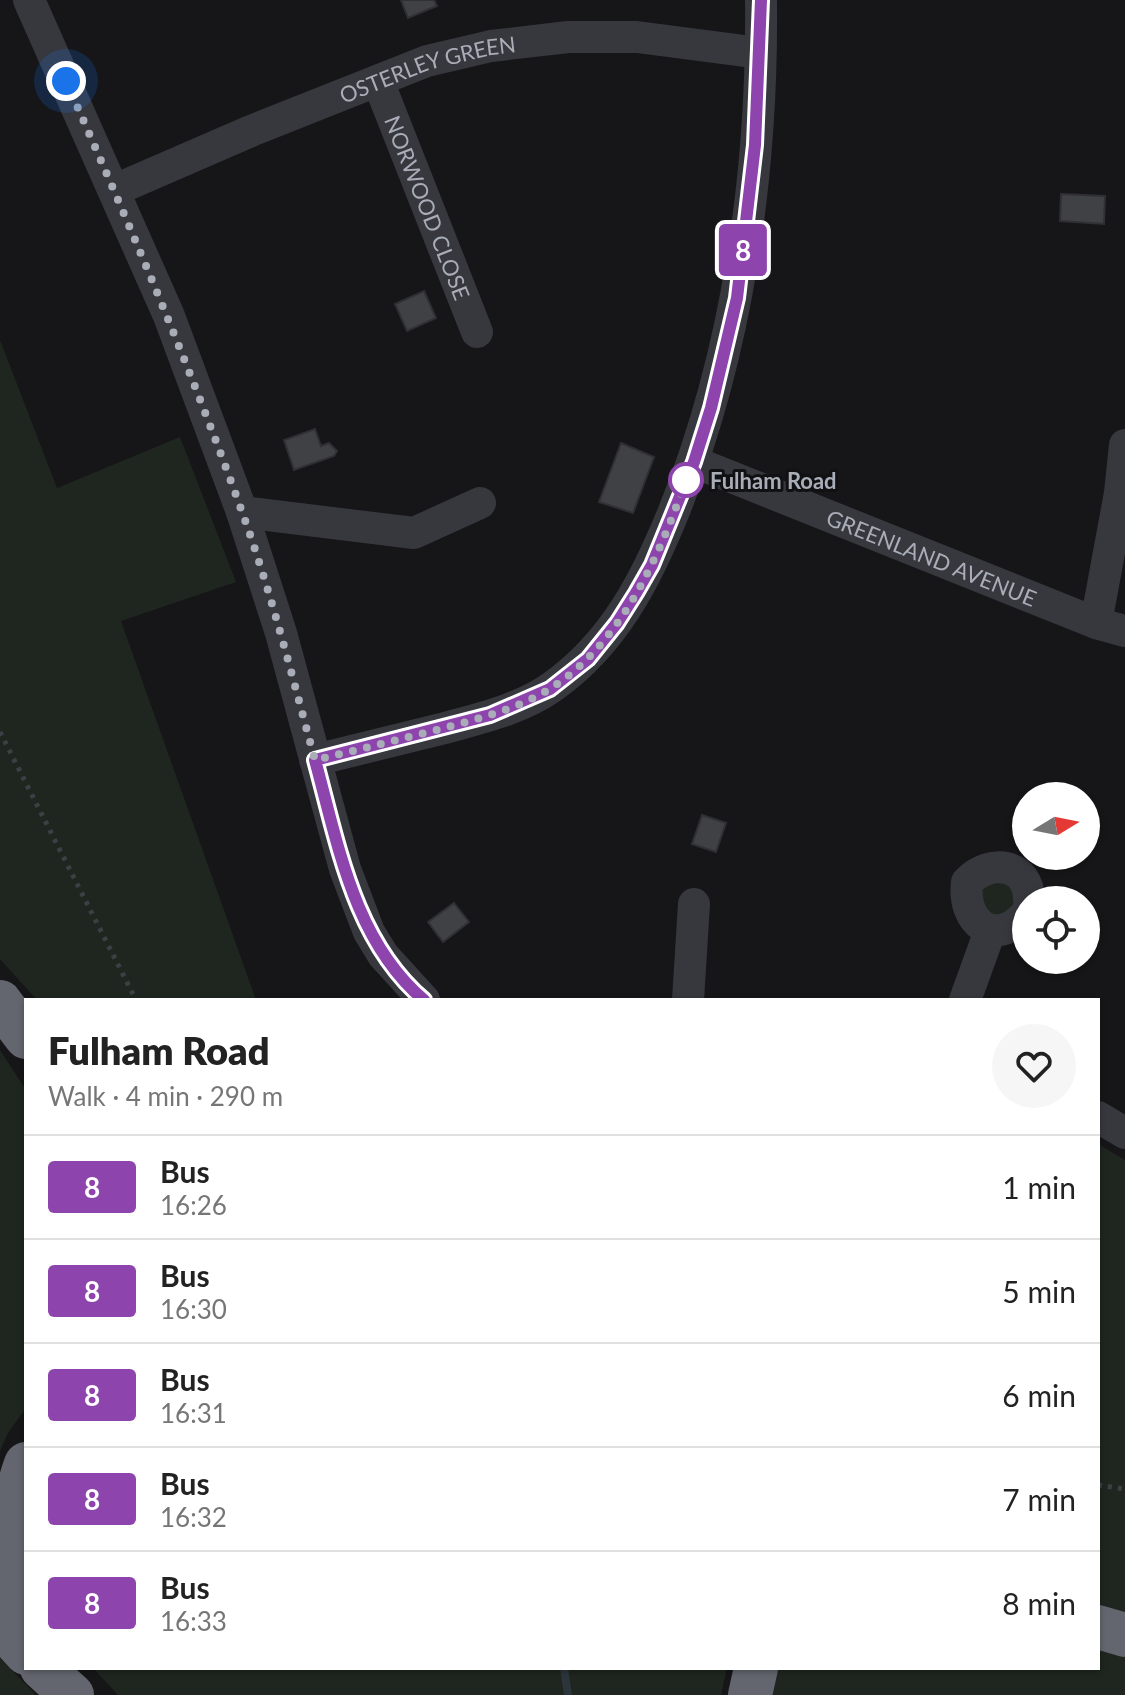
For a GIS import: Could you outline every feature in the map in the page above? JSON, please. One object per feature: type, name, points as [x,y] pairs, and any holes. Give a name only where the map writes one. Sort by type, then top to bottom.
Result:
[{"type":"highway","points":[[0,1002],[24,1034]]},
{"type":"highway","points":[[24,1470],[16,1495],[11,1533],[16,1577],[24,1604]]},
{"type":"highway","points":[[0,1625],[24,1651]]},
{"type":"highway","points":[[1100,1628],[1125,1635]]},
{"type":"highway","points":[[44,1670],[72,1695]]},
{"type":"highway","points":[[63,1670],[80,1695]]},
{"type":"highway","points":[[750,1695],[756,1670]]},
{"type":"street","points":[[29,0],[169,316],[242,512],[281,633],[345,869],[369,932],[383,955],[422,998]]},
{"type":"street","points":[[315,760],[490,715],[550,689],[588,659],[617,623],[652,565],[694,462],[711,408],[737,298],[755,145],[761,0]]},
{"type":"street","name":"OSTERLEY GREEN","points":[[115,190],[251,131],[427,61],[491,46],[568,37],[637,37],[760,53]]},
{"type":"street","name":"NORWOOD CLOSE","points":[[378,81],[477,332]]},
{"type":"street","points":[[1111,627],[1125,445]]},
{"type":"street","name":"GREENLAND AVENUE","points":[[694,462],[1111,627]]},
{"type":"street","points":[[242,512],[414,533],[480,503]]},
{"type":"street","points":[[1012,924],[990,931],[977,924],[968,908],[967,882],[974,874],[996,866],[1014,868],[1026,886]]},
{"type":"street","points":[[688,998],[694,904]]},
{"type":"street","points":[[966,998],[990,931]]},
{"type":"street","points":[[1100,1118],[1125,1133]]},
{"type":"path","points":[[0,732],[135,998]]},
{"type":"path","points":[[1100,1485],[1125,1489]]},
{"type":"shaded area","points":[[0,340],[57,488],[180,437],[236,582],[121,621],[255,998],[35,998],[0,959]]},
{"type":"shaded area","points":[[1005,881],[1012,889],[1012,909],[1008,913],[989,916],[980,888]]},
{"type":"shaded area","points":[[0,1050],[24,1087],[24,1411],[0,1451]]},
{"type":"shaded area","points":[[1100,1145],[1125,1160],[1125,1612],[1100,1605]]},
{"type":"shaded area","points":[[1100,1647],[1125,1656],[1125,1695],[766,1695],[770,1670],[1100,1670]]},
{"type":"shaded area","points":[[0,1658],[36,1695],[0,1695]]},
{"type":"shaded area","points":[[95,1670],[727,1670],[721,1695],[118,1695]]},
{"type":"building","points":[[401,0],[434,0],[437,6],[408,18]]},
{"type":"building","points":[[1061,194],[1105,196],[1104,224],[1060,221]]},
{"type":"building","points":[[424,291],[436,318],[407,331],[395,304]]},
{"type":"building","points":[[315,429],[321,446],[329,443],[337,451],[334,456],[294,470],[284,440]]},
{"type":"building","points":[[621,443],[654,457],[633,513],[599,502]]},
{"type":"building","points":[[702,815],[726,823],[716,852],[692,844]]},
{"type":"building","points":[[454,903],[469,922],[443,942],[428,922]]},
{"type":"waterway","points":[[564,1670],[568,1695]]},
{"type":"bus line","name":"8","points":[[422,998],[383,955],[369,932],[345,869],[315,760],[490,715],[550,689],[588,659],[636,593],[652,565],[694,462],[711,408],[737,298],[755,145],[761,0]]},
{"type":"place","name":"Fulham Road","points":[[686,480]]},
{"type":"route","points":[[66,81],[169,316],[242,512],[281,633],[315,760],[490,715],[550,689],[588,659],[617,623],[652,565],[686,480]]}]
